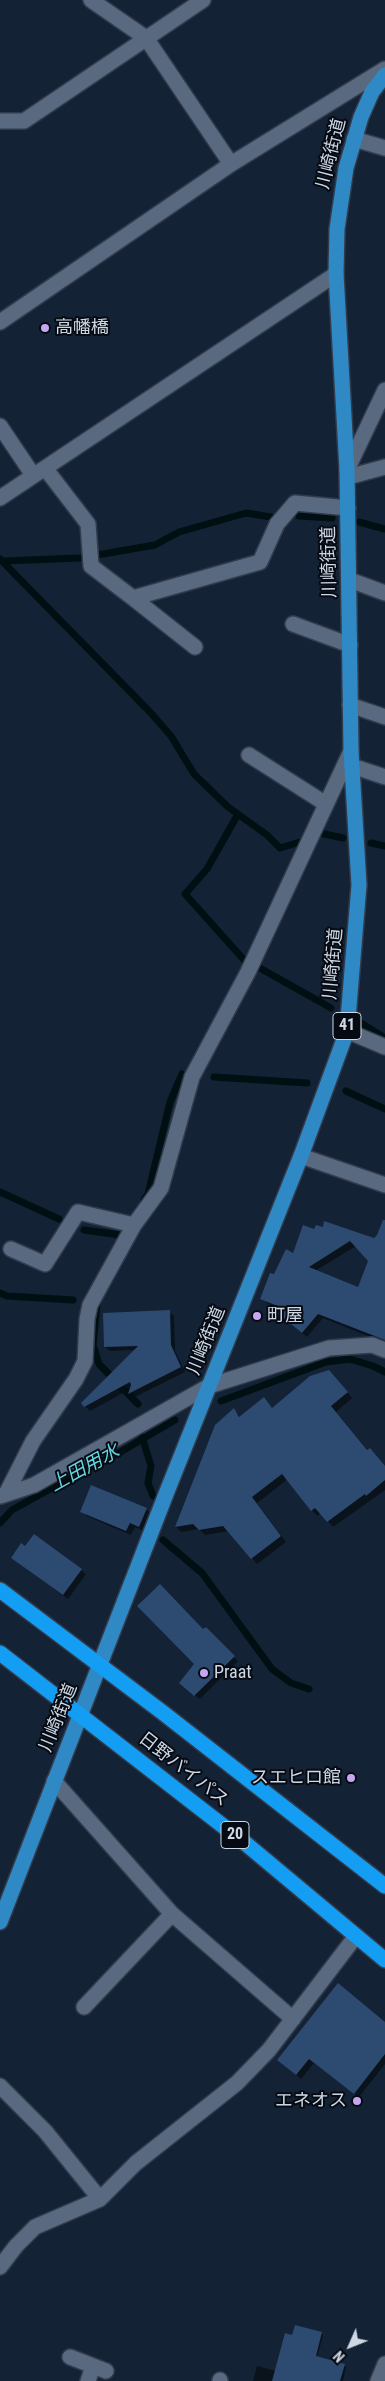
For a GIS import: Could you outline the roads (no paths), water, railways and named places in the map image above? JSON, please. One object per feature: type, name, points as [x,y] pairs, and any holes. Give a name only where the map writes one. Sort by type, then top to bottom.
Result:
[{"type":"highway","name":"日野バイパス","points":[[0,1590],[100,1664],[385,1886]]},
{"type":"highway","name":"日野バイパス","points":[[0,1653],[245,1843],[385,1960]]},
{"type":"main road","name":"川崎街道","points":[[0,1922],[209,1386],[301,1156],[347,1030],[360,885],[351,759],[348,474],[336,274],[340,196],[354,139],[364,108],[372,92],[385,75]]},
{"type":"street","points":[[91,0],[146,38],[231,164]]},
{"type":"street","points":[[0,121],[24,121],[203,0]]},
{"type":"street","points":[[0,322],[231,164],[385,69]]},
{"type":"street","points":[[354,139],[385,148]]},
{"type":"street","points":[[0,498],[336,274]]},
{"type":"street","points":[[348,474],[385,390]]},
{"type":"street","points":[[0,426],[39,472],[88,524],[91,566],[195,647]]},
{"type":"street","points":[[348,474],[385,467]]},
{"type":"street","points":[[133,598],[260,562],[277,524],[295,503],[348,508]]},
{"type":"street","points":[[350,580],[385,593]]},
{"type":"street","points":[[293,624],[350,645]]},
{"type":"street","points":[[350,705],[385,717]]},
{"type":"street","points":[[249,755],[326,804]]},
{"type":"street","points":[[3,1495],[33,1441],[76,1379],[86,1361],[87,1319],[90,1305],[134,1225],[162,1188],[192,1077],[248,972],[326,804],[351,759],[385,777]]},
{"type":"street","points":[[347,1030],[385,1047]]},
{"type":"street","points":[[301,1156],[385,1185]]},
{"type":"street","points":[[11,1248],[45,1264],[78,1212],[134,1225]]},
{"type":"street","points":[[3,1495],[34,1485],[209,1386],[329,1348],[372,1345],[385,1350]]},
{"type":"street","points":[[54,1781],[172,1914],[293,2019]]},
{"type":"street","points":[[84,2007],[172,1914]]},
{"type":"street","points":[[0,2267],[16,2246],[36,2227],[100,2199],[136,2164],[237,2083],[269,2050],[356,1936]]},
{"type":"street","points":[[0,2086],[45,2131],[100,2199]]},
{"type":"street","points":[[70,2357],[100,2368],[88,2381]]},
{"type":"street","points":[[378,2381],[385,2364]]},
{"type":"waterway","points":[[97,555],[155,545],[179,532],[246,513],[271,517]]},
{"type":"waterway","points":[[299,516],[332,518]]},
{"type":"waterway","points":[[359,522],[385,529]]},
{"type":"waterway","points":[[3,561],[80,558]]},
{"type":"waterway","points":[[0,559],[150,712],[171,736],[194,774],[228,807],[267,835],[280,848],[300,842]]},
{"type":"waterway","points":[[238,814],[207,869],[185,894],[245,961]]},
{"type":"waterway","points":[[320,833],[343,838]]},
{"type":"waterway","points":[[371,843],[385,846]]},
{"type":"waterway","points":[[258,967],[331,1008]]},
{"type":"waterway","points":[[356,1020],[385,1038]]},
{"type":"waterway","points":[[144,1200],[148,1194],[170,1102],[182,1074]]},
{"type":"waterway","points":[[214,1077],[307,1083]]},
{"type":"waterway","points":[[346,1091],[385,1109]]},
{"type":"waterway","points":[[0,1192],[59,1219]]},
{"type":"waterway","points":[[84,1230],[120,1235]]},
{"type":"waterway","points":[[0,1293],[7,1296],[73,1300]]},
{"type":"waterway","points":[[97,1304],[93,1345],[99,1364],[138,1404]]},
{"type":"waterway","name":"上田用水","points":[[221,1401],[326,1362],[350,1359],[385,1372]]},
{"type":"waterway","name":"上田用水","points":[[0,1523],[12,1510],[117,1454],[175,1420]]},
{"type":"waterway","points":[[142,1437],[151,1466],[148,1483],[153,1496]]},
{"type":"waterway","points":[[163,1540],[202,1573],[272,1669],[291,1683],[309,1689]]},
{"type":"place","name":"高幡橋","points":[[45,328]]},
{"type":"place","name":"町屋","points":[[257,1316]]},
{"type":"place","name":"Praat","points":[[204,1673]]},
{"type":"place","name":"スエヒロ館","points":[[351,1778]]},
{"type":"place","name":"エネオス","points":[[357,2101]]}]
